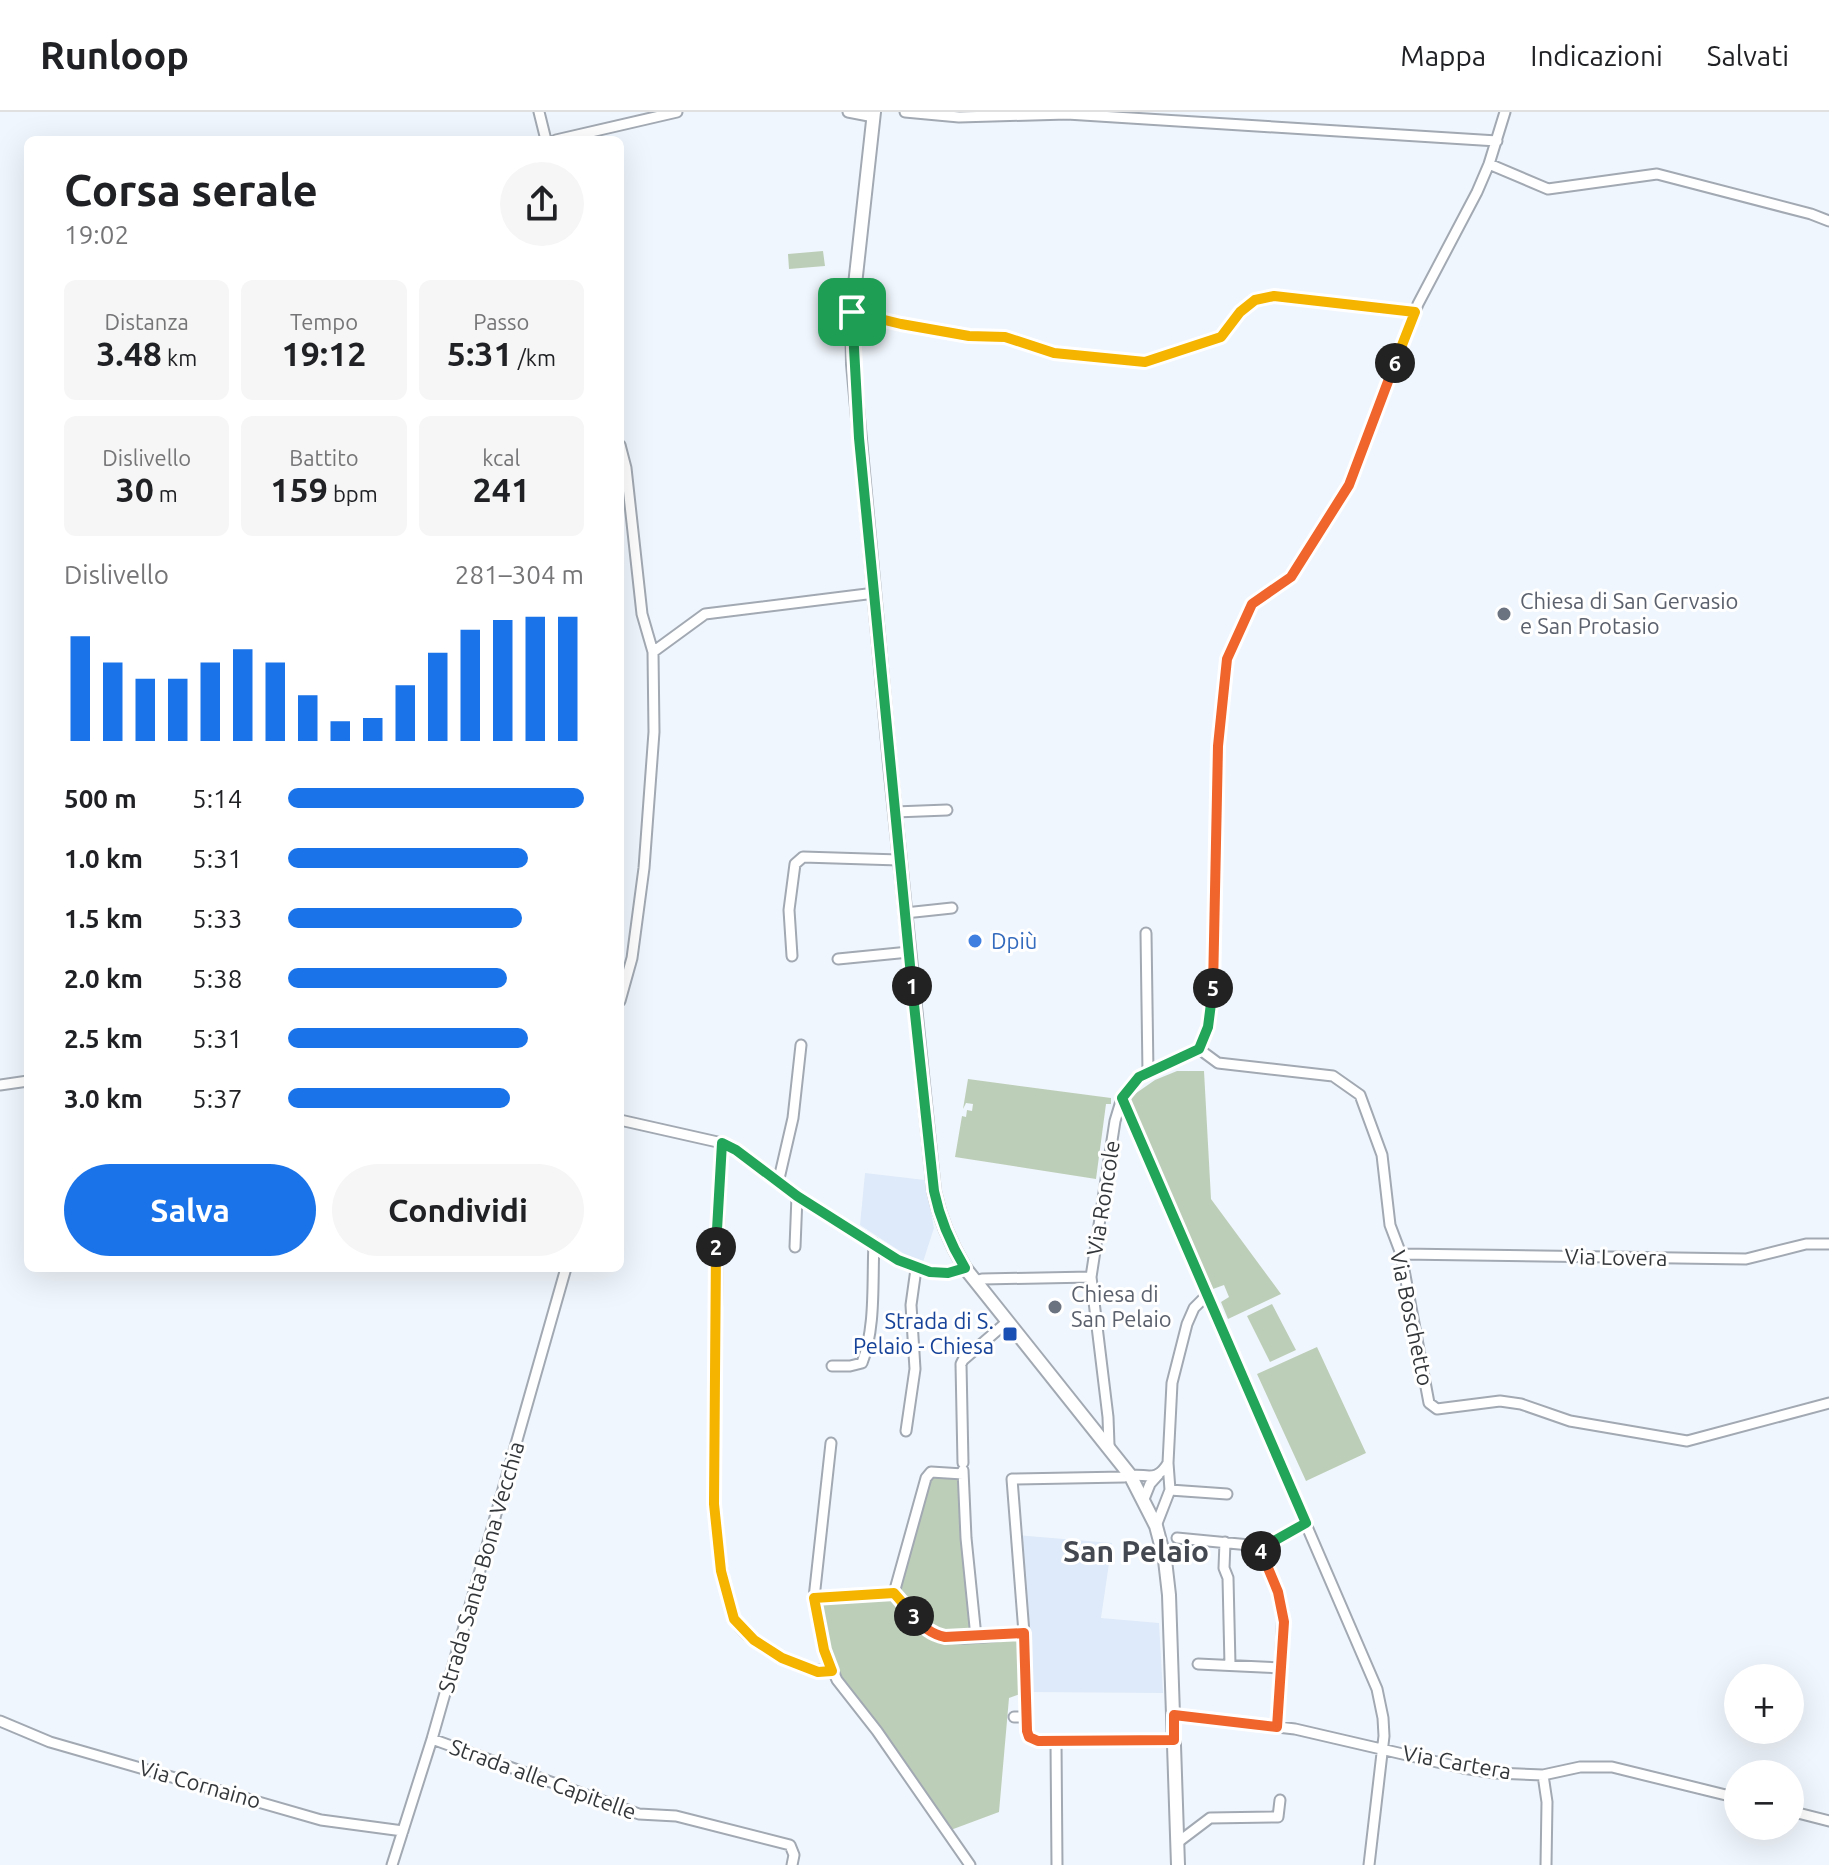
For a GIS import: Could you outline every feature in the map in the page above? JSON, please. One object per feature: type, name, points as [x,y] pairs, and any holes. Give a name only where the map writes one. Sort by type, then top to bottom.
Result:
[{"type":"main road","points":[[874,115],[852,312],[856,395],[899,860],[934,1191],[948,1239],[965,1268],[1109,1445],[1144,1499],[1156,1526],[1167,1576],[1178,1865]]},
{"type":"street","points":[[539,112],[545,136]]},
{"type":"street","points":[[573,136],[677,112]]},
{"type":"street","points":[[848,112],[874,115]]},
{"type":"street","points":[[905,112],[959,117],[1067,114],[1497,141]]},
{"type":"street","points":[[1369,1865],[1383,1718],[1377,1689],[1122,1098],[1139,1077],[1199,1049],[1208,1027],[1214,978],[1218,746],[1227,659],[1252,604],[1291,577],[1349,485],[1415,312],[1489,164],[1505,112]]},
{"type":"street","points":[[1489,164],[1548,189],[1657,174],[1829,221]]},
{"type":"street","points":[[852,312],[969,336],[1005,337],[1054,353],[1145,362],[1221,337],[1240,312],[1255,300],[1274,296],[1415,312]]},
{"type":"street","points":[[624,460],[642,614],[653,652],[654,732],[644,868],[632,958],[624,987]]},
{"type":"street","points":[[653,652],[705,614],[875,593]]},
{"type":"street","points":[[895,812],[947,810]]},
{"type":"street","points":[[792,956],[789,910],[795,864],[803,857],[899,860]]},
{"type":"street","points":[[905,913],[952,908]]},
{"type":"street","points":[[1146,933],[1148,1073]]},
{"type":"street","points":[[838,959],[909,952]]},
{"type":"street","points":[[778,1183],[793,1118],[801,1045]]},
{"type":"street","name":"Via Boschetto","points":[[1199,1049],[1218,1063],[1333,1076],[1360,1095],[1382,1155],[1390,1225],[1401,1254],[1429,1403],[1437,1409],[1500,1401],[1521,1404],[1570,1421],[1687,1441],[1829,1403]]},
{"type":"street","points":[[0,1085],[24,1082]]},
{"type":"street","name":"Via Roncole","points":[[1109,1445],[1091,1277],[1115,1121],[1122,1098]]},
{"type":"street","points":[[624,1121],[722,1143],[736,1150],[797,1196],[916,1269],[948,1273],[965,1268]]},
{"type":"street","points":[[722,1143],[716,1244],[714,1504],[721,1571],[734,1619],[754,1640],[782,1658],[818,1672],[832,1671]]},
{"type":"street","points":[[795,1247],[797,1196]]},
{"type":"street","points":[[832,1366],[862,1363],[870,1324],[874,1243]]},
{"type":"street","name":"Via Lovera","points":[[1401,1254],[1746,1259],[1806,1244],[1829,1244]]},
{"type":"street","points":[[906,1431],[915,1369],[911,1305],[916,1269]]},
{"type":"street","name":"Strada Santa Bona Vecchia","points":[[392,1865],[432,1739],[565,1272]]},
{"type":"street","points":[[974,1281],[1091,1277]]},
{"type":"street","points":[[1156,1526],[1170,1490],[1168,1463],[1172,1383],[1187,1324],[1194,1308],[1207,1295]]},
{"type":"street","points":[[976,1637],[966,1538],[961,1364],[1007,1322]]},
{"type":"street","points":[[1095,1428],[1108,1417]]},
{"type":"street","points":[[831,1443],[814,1598],[824,1650],[832,1671],[970,1865]]},
{"type":"street","points":[[1144,1499],[1150,1484],[1168,1463]]},
{"type":"street","points":[[894,1593],[926,1478],[931,1472],[963,1469]]},
{"type":"street","points":[[1159,1474],[1144,1477],[1012,1479],[1029,1737],[1056,1742],[1174,1740]]},
{"type":"street","points":[[1170,1490],[1227,1494]]},
{"type":"street","points":[[1177,1538],[1265,1546],[1306,1523]]},
{"type":"street","points":[[1225,1542],[1230,1665]]},
{"type":"street","points":[[1260,1546],[1283,1612],[1277,1727]]},
{"type":"street","points":[[814,1598],[894,1593]]},
{"type":"street","points":[[894,1593],[923,1627],[935,1635],[976,1637],[1024,1633]]},
{"type":"street","points":[[1198,1664],[1282,1668]]},
{"type":"street","name":"Via Cartera","points":[[1174,1715],[1277,1727],[1463,1768],[1543,1775],[1588,1766],[1612,1767],[1724,1795]]},
{"type":"street","points":[[1014,1717],[1026,1717]]},
{"type":"street","name":"Via Cornaino","points":[[0,1721],[50,1742],[321,1820],[403,1831]]},
{"type":"street","name":"Strada alle Capitelle","points":[[432,1739],[629,1811],[651,1816],[676,1816],[790,1845],[793,1849],[792,1865]]},
{"type":"street","points":[[1056,1742],[1057,1865]]},
{"type":"street","points":[[1543,1775],[1547,1802],[1546,1865]]},
{"type":"street","points":[[1177,1843],[1210,1818],[1278,1817],[1280,1800]]},
{"type":"street","points":[[1804,1815],[1829,1821]]},
{"type":"shaded area","points":[[865,1173],[925,1180],[934,1228],[923,1262],[906,1255],[860,1225]]},
{"type":"shaded area","points":[[1016,1535],[1112,1543],[1101,1618],[1159,1623],[1163,1693],[1025,1692]]},
{"type":"green space","points":[[823,251],[825,266],[789,269],[788,254]]},
{"type":"green space","points":[[1177,1071],[1204,1071],[1211,1199],[1281,1294],[1228,1319],[1221,1302],[1229,1297],[1224,1285],[1213,1289],[1130,1103],[1129,1098],[1155,1080]]},
{"type":"green space","points":[[968,1079],[1111,1098],[1111,1104],[1106,1104],[1096,1179],[955,1157],[962,1116],[966,1117],[967,1110],[972,1111],[973,1104],[966,1103],[963,1109]]},
{"type":"green space","points":[[1272,1304],[1296,1350],[1270,1362],[1247,1316]]},
{"type":"green space","points":[[1317,1347],[1366,1453],[1306,1481],[1257,1374]]},
{"type":"green space","points":[[931,1472],[963,1474],[976,1635],[1024,1633],[1025,1692],[1009,1698],[999,1812],[948,1831],[837,1680],[814,1598],[894,1593]]},
{"type":"place","name":"Chiesa di San Gervasio e San Protasio","points":[[1504,614]]},
{"type":"place","name":"Dpiù","points":[[975,941]]},
{"type":"place","name":"Chiesa di San Pelaio","points":[[1055,1307]]},
{"type":"place","name":"Strada di S. Pelaio - Chiesa","points":[[1010,1334]]},
{"type":"district","name":"San Pelaio","points":[[1136,1552]]},
{"type":"route","points":[[1274,296],[1415,312],[1349,485],[1291,577],[1252,604],[1227,659],[1218,746],[1214,978],[1208,1027],[1199,1049],[1139,1077],[1122,1098],[1306,1523],[1259,1549],[1278,1592],[1284,1622],[1277,1727],[1174,1715],[1174,1740],[1038,1741],[1029,1737],[1027,1731],[1024,1633],[976,1637],[935,1635],[923,1627],[894,1593],[814,1598],[824,1650],[832,1671],[818,1672],[782,1658],[754,1640],[734,1619],[721,1571],[714,1504],[716,1244],[722,1143],[797,1196],[898,1260],[930,1272],[948,1273],[965,1268],[948,1239],[934,1191],[859,438],[852,312],[969,336],[1005,337],[1054,353],[1145,362],[1221,337],[1240,312],[1255,300],[1274,296]]}]
